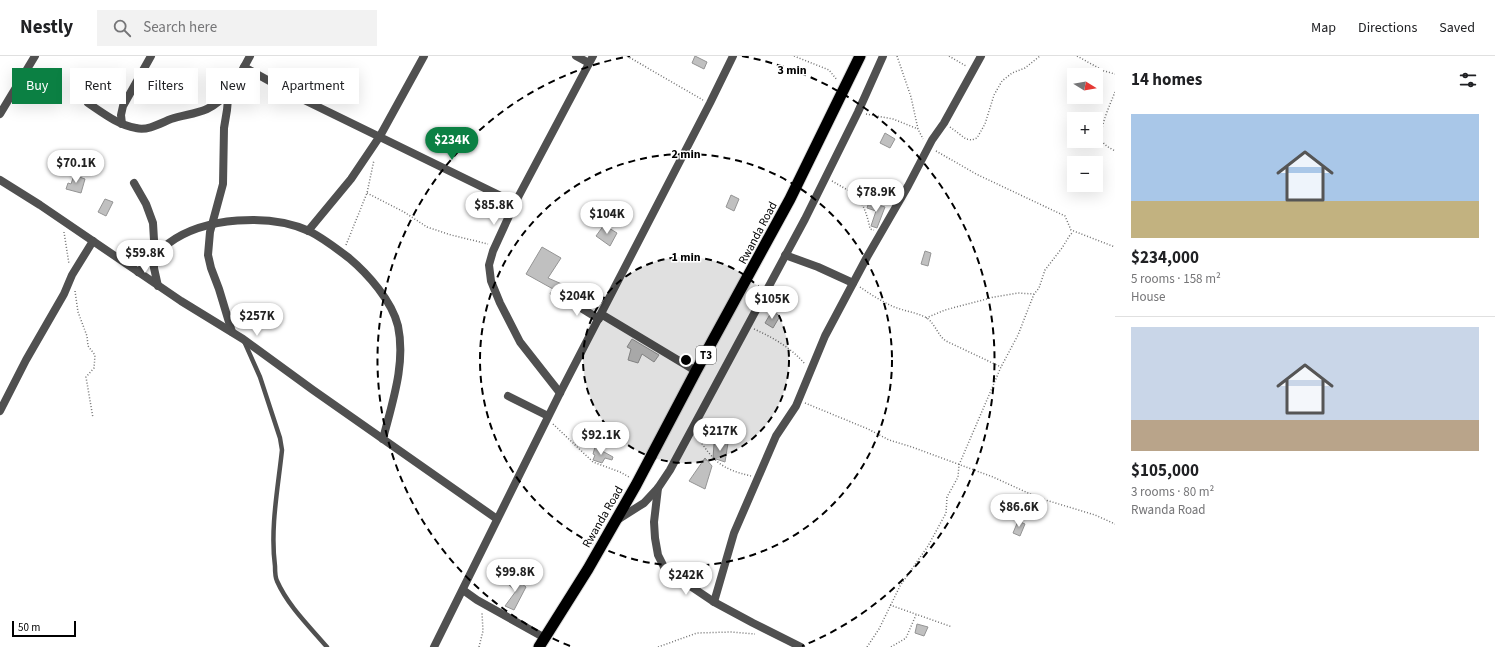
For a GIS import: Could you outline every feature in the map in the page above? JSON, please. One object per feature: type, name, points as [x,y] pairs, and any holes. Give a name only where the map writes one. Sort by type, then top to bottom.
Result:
[{"type":"highway","name":"Rwanda Road","points":[[542,643],[617,520],[636,485],[696,371],[790,200],[860,56]]},
{"type":"street","points":[[0,114],[35,56]]},
{"type":"street","points":[[122,124],[121,115],[123,106],[151,56]]},
{"type":"street","points":[[250,56],[244,67],[300,98],[515,203]]},
{"type":"street","points":[[308,231],[351,180],[380,136],[424,56]]},
{"type":"street","points":[[560,394],[520,342],[500,303],[491,281],[489,265],[515,203],[591,60],[576,56]]},
{"type":"street","points":[[434,647],[548,417],[733,56]]},
{"type":"street","points":[[617,520],[644,504],[658,488],[670,470],[785,256],[858,112],[883,56]]},
{"type":"street","points":[[714,602],[734,533],[776,436],[793,411],[825,336],[853,284],[929,146],[944,123],[981,56]]},
{"type":"street","points":[[90,104],[122,124],[136,128],[146,128],[179,116],[205,110],[217,104]]},
{"type":"street","points":[[227,104],[224,128],[223,184],[210,232],[208,255],[232,332]]},
{"type":"street","points":[[0,180],[63,220],[158,286],[243,339],[497,519]]},
{"type":"street","points":[[134,183],[146,204],[153,223],[153,258],[158,286]]},
{"type":"street","points":[[138,272],[170,242],[192,230],[240,220],[280,222],[308,231],[330,244],[373,281],[387,301],[397,326],[400,354],[398,378],[383,439]]},
{"type":"street","points":[[0,412],[26,360],[64,294],[72,275],[93,241]]},
{"type":"street","points":[[785,256],[818,267],[853,284]]},
{"type":"street","points":[[565,298],[600,316],[696,371]]},
{"type":"street","points":[[508,396],[548,417]]},
{"type":"street","points":[[658,488],[654,522],[655,538],[658,555],[665,569],[714,602],[801,647]]},
{"type":"street","points":[[463,590],[542,643]]},
{"type":"lane","points":[[243,339],[260,377],[280,438],[282,450],[274,539],[276,580],[299,614],[327,647]]},
{"type":"path","points":[[627,56],[682,89],[710,103]]},
{"type":"path","points":[[794,56],[829,70],[844,91]]},
{"type":"path","points":[[897,56],[911,97],[918,129],[921,136],[929,146],[940,154],[976,174],[1065,216],[1068,220],[1069,228],[1075,232],[1115,247]]},
{"type":"path","points":[[949,56],[973,71]]},
{"type":"path","points":[[944,123],[966,139],[972,140],[977,138],[985,124],[994,95],[1002,81],[1012,73],[1025,68],[1040,56]]},
{"type":"path","points":[[1076,56],[1104,71],[1115,74]]},
{"type":"path","points":[[1115,92],[1100,138],[1103,143],[1115,151]]},
{"type":"path","points":[[858,112],[893,119],[918,129]]},
{"type":"path","points":[[343,254],[364,205],[375,157]]},
{"type":"path","points":[[825,177],[858,196],[868,216],[870,229],[882,231]]},
{"type":"path","points":[[367,193],[404,212],[427,227],[451,235],[496,246]]},
{"type":"path","points":[[63,220],[67,257],[72,275],[78,312],[87,336],[88,346],[95,354],[94,368],[86,378],[93,418]]},
{"type":"path","points":[[867,647],[879,628],[900,586],[928,546],[946,513],[947,497],[958,477],[959,465],[1001,367],[1018,335],[1034,294],[1039,288],[1047,266],[1058,254],[1070,235],[1075,232]]},
{"type":"path","points":[[853,284],[892,306],[913,312],[926,318],[932,323],[942,338],[946,341],[1001,367]]},
{"type":"path","points":[[926,318],[945,310],[994,297],[1018,293],[1034,294]]},
{"type":"path","points":[[747,326],[787,347],[798,356],[810,370]]},
{"type":"path","points":[[798,400],[868,429],[889,440],[993,477],[1039,498],[1095,515],[1115,524]]},
{"type":"path","points":[[548,417],[594,462],[620,472],[636,485]]},
{"type":"path","points":[[693,429],[708,453],[717,463],[724,468],[758,477]]},
{"type":"path","points":[[477,600],[481,609],[483,624],[479,647]]},
{"type":"path","points":[[890,606],[952,627]]},
{"type":"path","points":[[891,647],[906,638],[916,615]]},
{"type":"path","points":[[658,647],[697,634],[710,632],[731,632],[759,635]]},
{"type":"building","points":[[695,56],[707,62],[704,69],[692,63]]},
{"type":"building","points":[[885,133],[895,139],[890,148],[880,143]]},
{"type":"building","points":[[74,175],[85,179],[81,193],[66,189],[68,183],[71,184]]},
{"type":"building","points":[[731,195],[739,199],[734,211],[726,207]]},
{"type":"building","points":[[105,199],[113,202],[106,216],[98,212]]},
{"type":"building","points":[[869,202],[885,207],[877,228],[871,226],[876,211],[867,208]]},
{"type":"building","points":[[604,225],[617,233],[610,246],[596,236]]},
{"type":"building","points":[[542,247],[561,258],[548,278],[571,288],[569,294],[565,293],[561,295],[561,302],[550,294],[553,289],[526,274]]},
{"type":"building","points":[[925,251],[931,253],[928,266],[921,264]]},
{"type":"building","points":[[772,311],[780,316],[773,328],[765,323]]},
{"type":"building","points":[[632,339],[659,355],[654,362],[642,354],[638,363],[628,360],[631,349],[627,347]]},
{"type":"building","points":[[728,443],[725,462],[713,458],[714,444]]},
{"type":"building","points":[[595,447],[613,457],[612,460],[605,458],[602,463],[593,460],[595,455],[593,454]]},
{"type":"building","points":[[705,458],[712,466],[705,489],[689,481]]},
{"type":"building","points":[[1018,521],[1025,524],[1020,536],[1013,533]]},
{"type":"building","points":[[512,576],[526,587],[514,610],[505,606],[516,591],[508,584]]},
{"type":"building","points":[[917,624],[928,627],[924,636],[915,633]]}]
